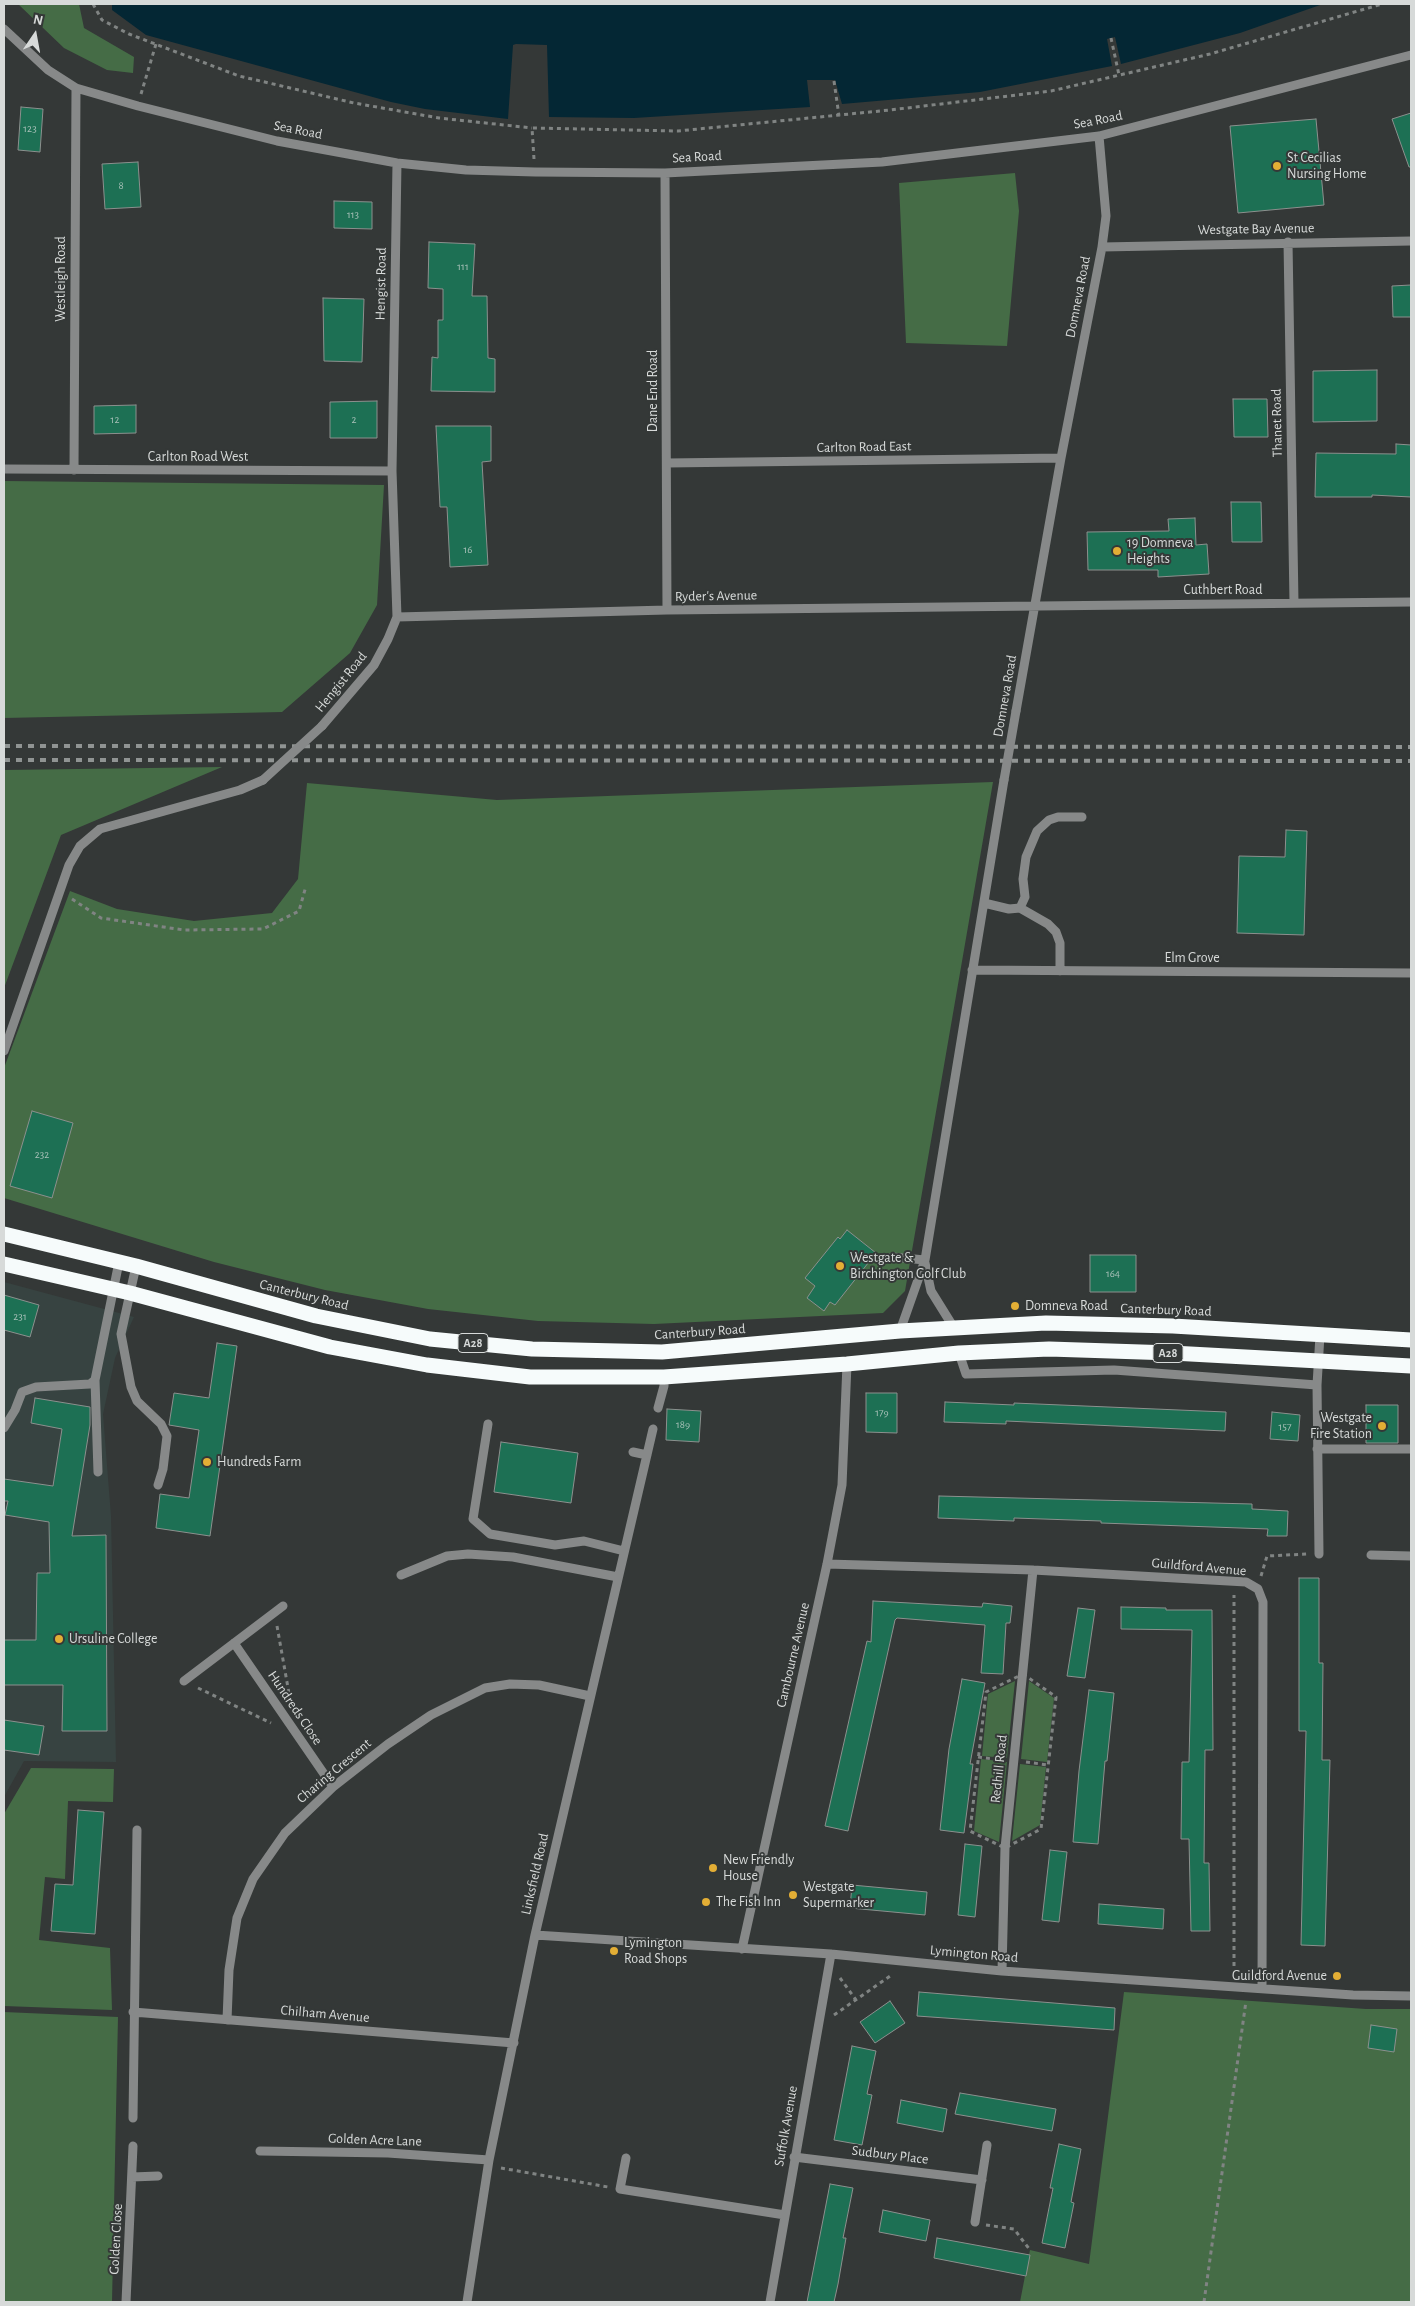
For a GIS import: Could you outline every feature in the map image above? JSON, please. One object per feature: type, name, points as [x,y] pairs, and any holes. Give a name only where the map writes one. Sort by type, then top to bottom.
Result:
[{"type":"highway","name":"Canterbury Road","points":[[4,1234],[136,1266],[316,1316],[430,1339],[532,1349],[662,1352],[900,1331],[1046,1323],[1173,1326],[1411,1340]]},
{"type":"highway","name":"A28","points":[[4,1264],[130,1293],[330,1348],[426,1365],[530,1377],[664,1377],[847,1364],[960,1352],[1048,1349],[1172,1353],[1411,1366]]},
{"type":"street","name":"Sea Road","points":[[4,29],[48,70],[76,88],[138,106],[278,141],[396,163],[466,170],[535,172],[666,173],[882,162],[1100,136],[1411,55]]},
{"type":"street","name":"Westleigh Road","points":[[74,470],[76,88]]},
{"type":"street","name":"Domneva Road","points":[[900,1331],[925,1260],[1016,711],[1061,458],[1102,247],[1106,216],[1100,136]]},
{"type":"street","name":"Hengist Road","points":[[4,1050],[7,1033],[69,865],[80,846],[100,829],[240,790],[263,780],[322,726],[374,665],[397,617],[392,471],[396,163]]},
{"type":"street","name":"Dane End Road","points":[[666,173],[668,610]]},
{"type":"street","name":"Westgate Bay Avenue","points":[[1102,247],[1411,241]]},
{"type":"street","name":"Thanet Road","points":[[1288,242],[1294,603]]},
{"type":"street","name":"Carlton Road East","points":[[667,463],[1061,458]]},
{"type":"street","name":"Carlton Road West","points":[[4,469],[392,471]]},
{"type":"street","name":"Cuthbert Road","points":[[1036,605],[1411,602]]},
{"type":"street","name":"Ryder's Avenue","points":[[397,617],[668,610],[1036,605]]},
{"type":"street","points":[[1020,908],[1025,898],[1023,879],[1026,857],[1037,831],[1049,820],[1058,817],[1082,817]]},
{"type":"street","points":[[984,903],[1009,909],[1020,908],[1048,924],[1056,932],[1060,943],[1060,971]]},
{"type":"street","name":"Elm Grove","points":[[972,970],[1411,973]]},
{"type":"street","points":[[892,1257],[925,1260]]},
{"type":"street","name":"Domneva Road","points":[[925,1260],[931,1291],[954,1328]]},
{"type":"street","points":[[98,1472],[95,1380],[120,1262]]},
{"type":"street","points":[[136,1266],[121,1334],[131,1387],[137,1401],[161,1424],[167,1436],[163,1469],[158,1485]]},
{"type":"street","points":[[1319,1554],[1316,1385],[1320,1335]]},
{"type":"street","points":[[960,1352],[966,1374],[1114,1370],[1316,1385]]},
{"type":"street","name":"Cambourne Avenue","points":[[742,1949],[827,1564],[842,1485],[847,1364]]},
{"type":"street","points":[[658,1408],[664,1377]]},
{"type":"street","points":[[4,1428],[16,1410],[22,1392],[36,1387],[90,1384],[95,1380]]},
{"type":"street","points":[[488,1424],[474,1519],[490,1534],[555,1545],[584,1540],[624,1551]]},
{"type":"street","name":"Linksfield Road","points":[[467,2302],[489,2163],[535,1935],[653,1429]]},
{"type":"street","points":[[1317,1449],[1411,1449]]},
{"type":"street","points":[[633,1452],[646,1455]]},
{"type":"street","points":[[401,1575],[448,1556],[468,1554],[513,1557],[618,1578]]},
{"type":"street","points":[[1371,1556],[1411,1556]]},
{"type":"street","name":"Guildford Avenue","points":[[827,1564],[1033,1570],[1246,1582],[1258,1589],[1263,1602],[1262,1988]]},
{"type":"street","name":"Redhill Road","points":[[1002,1971],[1005,1848],[1033,1570]]},
{"type":"street","points":[[184,1681],[283,1606]]},
{"type":"street","name":"Hundreds Close","points":[[234,1643],[333,1787]]},
{"type":"street","name":"Charing Crescent","points":[[227,2020],[229,1970],[237,1918],[252,1879],[285,1833],[333,1787],[388,1744],[431,1715],[485,1688],[510,1684],[539,1685],[590,1696]]},
{"type":"street","points":[[133,2118],[137,1830]]},
{"type":"street","name":"Lymington Road","points":[[535,1935],[831,1954],[1002,1971],[1353,1995],[1411,1996]]},
{"type":"street","name":"Suffolk Avenue","points":[[770,2302],[831,1954]]},
{"type":"street","name":"Chilham Avenue","points":[[133,2012],[514,2043]]},
{"type":"street","points":[[975,2222],[987,2145]]},
{"type":"street","name":"Golden Close","points":[[126,2302],[133,2146]]},
{"type":"street","name":"Golden Acre Lane","points":[[260,2151],[388,2153],[489,2163]]},
{"type":"street","name":"Sudbury Place","points":[[794,2157],[982,2180]]},
{"type":"street","points":[[626,2158],[620,2189],[785,2215]]},
{"type":"street","points":[[132,2177],[158,2176]]},
{"type":"path","points":[[93,4],[102,20],[129,34],[239,76],[354,103],[439,118],[532,128],[678,130],[839,116],[1051,91],[1210,54],[1382,4]]},
{"type":"path","points":[[1111,38],[1119,75]]},
{"type":"path","points":[[138,106],[156,44]]},
{"type":"path","points":[[834,81],[839,116]]},
{"type":"path","points":[[532,128],[535,172]]},
{"type":"path","points":[[60,892],[101,918],[184,930],[263,929],[298,911],[306,886]]},
{"type":"path","points":[[1258,1589],[1267,1556],[1319,1554]]},
{"type":"path","points":[[1234,1582],[1234,1987]]},
{"type":"path","points":[[818,2026],[910,1962]]},
{"type":"path","points":[[829,1964],[856,2000]]},
{"type":"path","points":[[1204,2302],[1247,1987]]},
{"type":"path","points":[[489,2163],[620,2189]]},
{"type":"path","points":[[975,2222],[1014,2229],[1030,2250]]},
{"type":"shaded area","name":"Ursuline College","points":[[4,1282],[134,1317],[115,1358],[103,1414],[111,1516],[116,1762],[24,1761],[4,1797]]},
{"type":"green space","points":[[18,4],[79,4],[84,28],[134,57],[133,73],[107,70],[64,48]]},
{"type":"green space","points":[[1015,173],[1019,211],[1007,346],[906,343],[899,183]]},
{"type":"green space","points":[[4,481],[384,485],[377,605],[350,653],[282,712],[4,718]]},
{"type":"green space","points":[[222,767],[61,835],[4,988],[4,770]]},
{"type":"green space","points":[[993,782],[905,1291],[883,1313],[654,1324],[538,1321],[428,1309],[325,1290],[214,1262],[4,1198],[4,1068],[70,891],[117,909],[194,921],[272,913],[298,879],[307,783],[497,800]]},
{"type":"green space","points":[[1015,1681],[1007,1758],[982,1756],[988,1694]]},
{"type":"green space","points":[[1029,1681],[1054,1698],[1047,1762],[1021,1759]]},
{"type":"green space","points":[[981,1759],[1007,1762],[999,1842],[974,1831]]},
{"type":"green space","points":[[1020,1764],[1046,1767],[1040,1825],[1012,1841]]},
{"type":"green space","points":[[31,1768],[114,1769],[113,1802],[68,1801],[65,1879],[45,1877],[39,1940],[110,1948],[112,2010],[4,2006],[4,1814]]},
{"type":"green space","points":[[1124,1992],[1366,2009],[1411,2009],[1411,2302],[1020,2302],[1030,2250],[1089,2264]]},
{"type":"green space","points":[[4,2012],[118,2017],[112,2302],[4,2302]]},
{"type":"water","points":[[112,4],[1323,4],[1240,33],[1121,64],[1115,37],[1107,39],[1112,66],[980,92],[842,104],[835,80],[807,80],[810,107],[634,118],[549,117],[547,45],[516,44],[513,45],[508,119],[425,109],[391,102],[146,35],[112,10]]},
{"type":"building","points":[[21,107],[43,109],[40,152],[18,150]]},
{"type":"building","points":[[1411,113],[1411,167],[1409,167],[1392,119]]},
{"type":"building","name":"St Cecilias Nursing Home","points":[[1316,119],[1324,205],[1238,213],[1230,126]]},
{"type":"building","points":[[138,162],[141,207],[105,209],[102,164]]},
{"type":"building","points":[[334,201],[372,202],[372,229],[334,228]]},
{"type":"building","points":[[429,242],[475,244],[472,296],[487,296],[488,358],[495,359],[495,392],[431,391],[432,357],[438,358],[438,320],[443,320],[443,289],[428,288]]},
{"type":"building","points":[[1411,285],[1411,317],[1393,317],[1392,286]]},
{"type":"building","points":[[323,298],[364,299],[362,362],[324,361]]},
{"type":"building","points":[[1377,370],[1377,421],[1313,422],[1313,371]]},
{"type":"building","points":[[1233,399],[1267,399],[1268,437],[1234,437]]},
{"type":"building","points":[[377,401],[377,438],[330,438],[330,402]]},
{"type":"building","points":[[136,405],[136,433],[94,434],[94,406]]},
{"type":"building","points":[[436,426],[491,426],[491,461],[482,462],[488,565],[450,567],[447,507],[440,507]]},
{"type":"building","points":[[1396,444],[1411,445],[1411,497],[1372,495],[1372,497],[1315,497],[1316,453],[1396,454]]},
{"type":"building","points":[[1231,502],[1261,502],[1262,542],[1232,542]]},
{"type":"building","points":[[1195,518],[1196,545],[1207,544],[1209,574],[1158,577],[1158,570],[1088,570],[1087,532],[1169,531],[1168,519]]},
{"type":"building","points":[[1286,830],[1307,831],[1304,935],[1237,933],[1239,856],[1285,857]]},
{"type":"building","points":[[32,1111],[73,1123],[52,1198],[10,1186]]},
{"type":"building","name":"Westgate & Birchington Golf Club","points":[[847,1230],[876,1253],[835,1305],[830,1302],[824,1311],[807,1298],[815,1286],[805,1278],[838,1237],[840,1239]]},
{"type":"building","points":[[1090,1255],[1136,1255],[1136,1292],[1090,1292]]},
{"type":"building","points":[[4,1295],[39,1305],[30,1337],[4,1330]]},
{"type":"building","name":"Hundreds Farm","points":[[217,1343],[237,1346],[210,1536],[156,1528],[160,1494],[189,1498],[199,1430],[169,1425],[174,1393],[209,1398]]},
{"type":"building","points":[[866,1393],[897,1393],[897,1433],[866,1432]]},
{"type":"building","points":[[35,1398],[90,1407],[90,1425],[72,1536],[106,1535],[107,1731],[62,1731],[63,1685],[4,1685],[4,1640],[36,1640],[37,1573],[50,1573],[49,1522],[5,1515],[8,1501],[4,1501],[4,1479],[53,1486],[62,1429],[31,1423]]},
{"type":"building","points":[[945,1402],[1226,1412],[1225,1431],[1006,1421],[1006,1424],[944,1422]]},
{"type":"building","name":"Westgate Fire Station","points":[[1366,1405],[1398,1405],[1398,1443],[1366,1443]]},
{"type":"building","points":[[667,1409],[701,1411],[699,1442],[666,1440]]},
{"type":"building","points":[[1272,1412],[1300,1415],[1298,1441],[1270,1439]]},
{"type":"building","points":[[501,1442],[578,1453],[571,1503],[494,1492]]},
{"type":"building","points":[[939,1496],[1252,1504],[1252,1509],[1288,1511],[1287,1536],[1267,1536],[1268,1529],[1014,1518],[1014,1521],[938,1518]]},
{"type":"building","points":[[1299,1578],[1319,1578],[1319,1663],[1323,1663],[1322,1760],[1330,1760],[1325,1946],[1301,1945],[1306,1731],[1299,1731]]},
{"type":"building","points":[[873,1601],[982,1607],[983,1603],[1012,1606],[1010,1623],[1006,1623],[1003,1674],[981,1673],[985,1625],[897,1618],[895,1620],[848,1831],[825,1826],[867,1641],[871,1642]]},
{"type":"building","points":[[1121,1607],[1166,1608],[1166,1610],[1212,1610],[1213,1750],[1205,1750],[1204,1863],[1209,1863],[1210,1931],[1191,1931],[1189,1839],[1181,1839],[1182,1762],[1189,1762],[1192,1630],[1121,1629]]},
{"type":"building","points":[[1078,1608],[1095,1610],[1085,1678],[1067,1676]]},
{"type":"building","points":[[962,1679],[985,1683],[970,1764],[973,1764],[964,1833],[940,1830],[949,1749]]},
{"type":"building","points":[[1089,1690],[1114,1693],[1107,1761],[1105,1761],[1098,1844],[1073,1842]]},
{"type":"building","points":[[4,1720],[44,1726],[39,1755],[4,1750]]},
{"type":"building","points":[[78,1810],[104,1812],[95,1934],[51,1931],[55,1884],[73,1885]]},
{"type":"building","points":[[965,1844],[982,1846],[975,1917],[958,1915]]},
{"type":"building","points":[[1050,1850],[1067,1852],[1059,1922],[1042,1920]]},
{"type":"building","points":[[852,1885],[927,1892],[925,1915],[850,1908]]},
{"type":"building","points":[[1099,1904],[1164,1909],[1163,1929],[1098,1924]]},
{"type":"building","points":[[919,1992],[1115,2008],[1114,2030],[917,2016]]},
{"type":"building","points":[[890,2001],[905,2023],[875,2043],[860,2022]]},
{"type":"building","points":[[1371,2025],[1397,2029],[1394,2052],[1368,2048]]},
{"type":"building","points":[[852,2046],[876,2051],[867,2094],[872,2095],[862,2145],[834,2140]]},
{"type":"building","points":[[960,2093],[1056,2109],[1052,2131],[955,2114]]},
{"type":"building","points":[[901,2100],[947,2109],[943,2132],[897,2123]]},
{"type":"building","points":[[1059,2144],[1081,2149],[1071,2202],[1074,2203],[1065,2248],[1042,2243],[1053,2188],[1050,2188]]},
{"type":"building","points":[[830,2184],[853,2188],[843,2238],[846,2238],[838,2284],[834,2302],[807,2302]]},
{"type":"building","points":[[883,2210],[930,2220],[926,2241],[879,2232]]},
{"type":"building","points":[[937,2238],[1030,2255],[1026,2276],[934,2258]]},
{"type":"railway","points":[[4,746],[1411,747]]},
{"type":"railway","points":[[4,760],[1411,761]]},
{"type":"place","name":"St Cecilias Nursing Home","points":[[1277,166]]},
{"type":"place","name":"19 Domneva Heights","points":[[1117,551]]},
{"type":"place","name":"Westgate & Birchington Golf Club","points":[[840,1266]]},
{"type":"place","name":"Domneva Road","points":[[1015,1306]]},
{"type":"place","name":"Westgate Fire Station","points":[[1382,1426]]},
{"type":"place","name":"Hundreds Farm","points":[[207,1462]]},
{"type":"place","name":"Ursuline College","points":[[59,1639]]},
{"type":"place","name":"New Friendly House","points":[[713,1868]]},
{"type":"place","name":"Westgate Supermarker","points":[[793,1895]]},
{"type":"place","name":"The Fish Inn","points":[[706,1902]]},
{"type":"place","name":"Lymington Road Shops","points":[[614,1951]]},
{"type":"place","name":"Guildford Avenue","points":[[1337,1976]]}]
